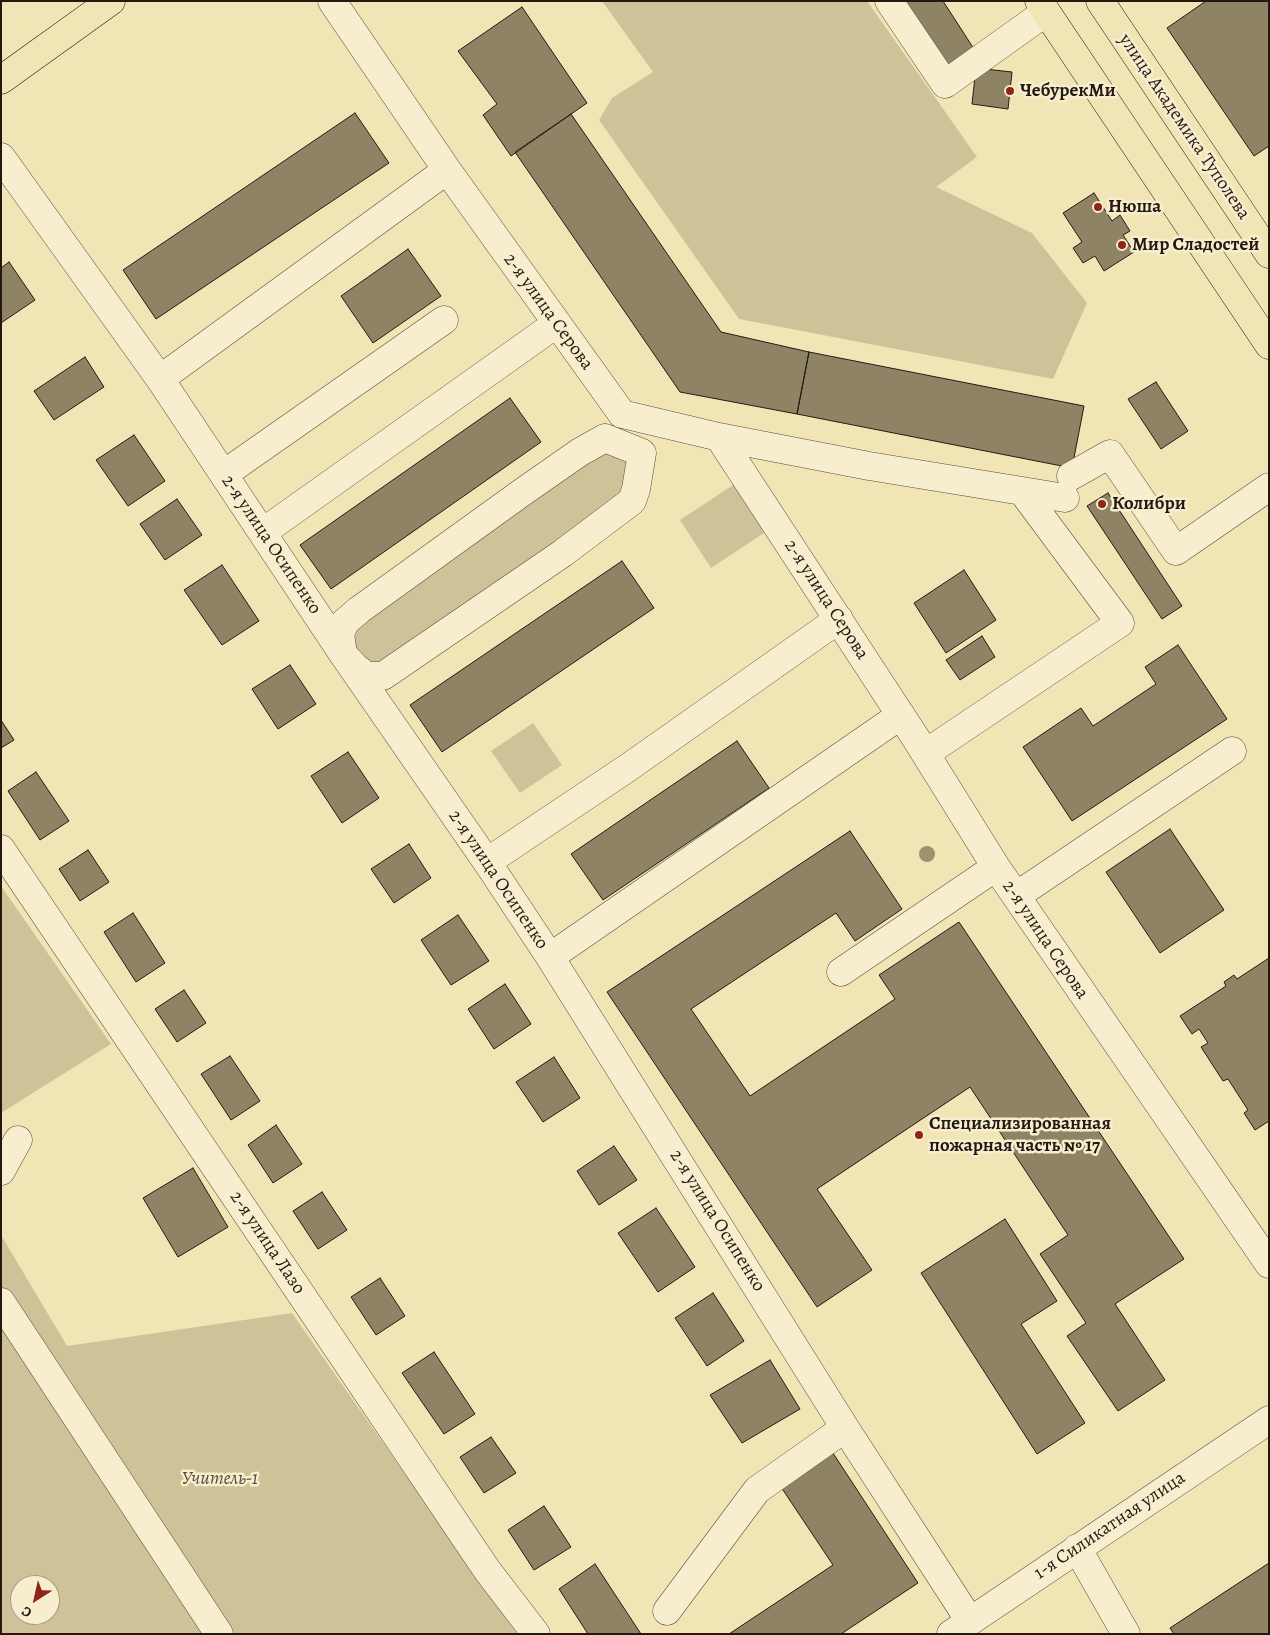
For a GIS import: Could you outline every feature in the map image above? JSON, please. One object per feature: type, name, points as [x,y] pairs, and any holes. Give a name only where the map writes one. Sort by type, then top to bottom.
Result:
[{"type":"main road","name":"улица Академика Туполева","points":[[1100,1],[1269,254]]},
{"type":"main road","points":[[1,80],[103,4]]},
{"type":"main road","points":[[1042,7],[1269,345]]},
{"type":"street","name":"2-я улица Серова","points":[[332,1],[447,170],[622,414],[719,437],[901,715],[996,867],[1269,1264]]},
{"type":"street","points":[[889,1],[945,84],[1042,7]]},
{"type":"street","name":"2-я улица Осипенко","points":[[1,157],[160,380],[343,654],[487,862],[550,957],[845,1428],[960,1627]]},
{"type":"street","points":[[160,380],[447,170]]},
{"type":"street","points":[[224,474],[444,320]]},
{"type":"street","points":[[263,532],[556,324]]},
{"type":"street","points":[[642,453],[605,438],[580,452],[359,610],[345,622],[340,634],[343,654],[356,668],[367,676],[383,676],[563,553],[632,501],[642,453],[652,422]]},
{"type":"street","points":[[719,437],[869,466],[1022,491],[1068,487],[1110,454],[1176,551],[1268,489]]},
{"type":"street","points":[[926,754],[1120,623],[1022,491]]},
{"type":"street","points":[[487,862],[629,767],[838,619]]},
{"type":"street","points":[[550,957],[901,715]]},
{"type":"street","points":[[1016,896],[1232,751]]},
{"type":"street","name":"2-я улица Лазо","points":[[1,849],[487,1570],[536,1634]]},
{"type":"street","points":[[841,972],[996,867]]},
{"type":"street","points":[[1,1171],[18,1140]]},
{"type":"street","points":[[1,1302],[219,1634]]},
{"type":"street","name":"1-я Силикатная улица","points":[[960,1627],[1269,1420]]},
{"type":"street","points":[[667,1611],[757,1490],[845,1428]]},
{"type":"street","points":[[1077,1548],[1126,1634]]},
{"type":"green space","points":[[602,1],[867,1],[977,157],[936,187],[1032,233],[1087,303],[1053,379],[739,319],[599,120],[612,98],[653,72]]},
{"type":"green space","points":[[600,441],[628,457],[636,489],[370,674],[343,630]]},
{"type":"green space","points":[[736,483],[767,531],[711,568],[680,520]]},
{"type":"green space","points":[[533,723],[562,765],[520,793],[491,751]]},
{"type":"green space","points":[[1,886],[111,1044],[1,1113]]},
{"type":"green space","name":"Учитель-1","points":[[1,1235],[67,1346],[292,1313],[517,1634],[1,1634]]},
{"type":"building","points":[[901,1],[943,1],[974,49],[944,68]]},
{"type":"building","points":[[1206,1],[1269,1],[1269,146],[1254,156],[1167,28]]},
{"type":"building","points":[[522,7],[587,103],[511,156],[483,115],[497,104],[458,51]]},
{"type":"building","points":[[976,68],[1012,72],[1008,109],[972,104]]},
{"type":"building","points":[[355,113],[389,163],[156,319],[123,270]]},
{"type":"building","points":[[571,114],[721,332],[809,352],[797,414],[680,392],[515,152]]},
{"type":"building","points":[[1094,193],[1112,221],[1120,215],[1130,231],[1123,235],[1134,252],[1104,271],[1095,256],[1083,263],[1073,248],[1082,242],[1063,213]]},
{"type":"building","points":[[408,249],[441,296],[373,343],[341,296]]},
{"type":"building","points":[[9,262],[35,300],[1,323],[1,268]]},
{"type":"building","points":[[809,352],[1084,406],[1072,468],[797,414]]},
{"type":"building","points":[[85,357],[104,387],[54,420],[34,391]]},
{"type":"building","points":[[1156,382],[1188,431],[1161,449],[1128,399]]},
{"type":"building","points":[[510,398],[541,442],[331,589],[300,545]]},
{"type":"building","points":[[134,435],[165,481],[128,506],[96,460]]},
{"type":"building","points":[[1108,493],[1182,606],[1162,619],[1087,506]]},
{"type":"building","points":[[177,499],[202,535],[165,560],[140,524]]},
{"type":"building","points":[[622,561],[654,608],[442,752],[410,705]]},
{"type":"building","points":[[222,565],[259,621],[222,645],[184,590]]},
{"type":"building","points":[[964,570],[996,620],[946,653],[914,603]]},
{"type":"building","points":[[982,636],[995,657],[960,680],[946,660]]},
{"type":"building","points":[[1178,645],[1227,719],[1072,821],[1023,747],[1081,708],[1093,726],[1156,684],[1145,667]]},
{"type":"building","points":[[290,665],[316,704],[278,729],[252,689]]},
{"type":"building","points":[[1,720],[14,740],[1,748]]},
{"type":"building","points":[[737,741],[769,788],[603,900],[571,854]]},
{"type":"building","points":[[348,752],[379,798],[342,823],[311,776]]},
{"type":"building","points":[[36,772],[69,821],[40,840],[8,791]]},
{"type":"building","points":[[1170,829],[1224,910],[1160,953],[1106,872]]},
{"type":"building","points":[[850,831],[902,909],[855,941],[836,913],[691,1009],[750,1096],[895,999],[879,975],[959,922],[1184,1259],[1115,1304],[1165,1380],[1118,1411],[1067,1336],[1086,1323],[1040,1254],[1068,1235],[970,1087],[817,1189],[872,1270],[817,1307],[607,992]]},
{"type":"building","points":[[409,844],[431,878],[394,903],[371,869]]},
{"type":"building","points":[[88,850],[109,882],[80,901],[59,869]]},
{"type":"building","points":[[133,913],[165,963],[136,982],[104,932]]},
{"type":"building","points":[[458,915],[489,961],[451,985],[421,940]]},
{"type":"building","points":[[1269,958],[1269,1121],[1255,1130],[1244,1113],[1248,1110],[1228,1079],[1223,1081],[1201,1047],[1208,1043],[1199,1029],[1192,1034],[1180,1016],[1226,986],[1224,982],[1234,975],[1237,979]]},
{"type":"building","points":[[505,984],[531,1024],[494,1049],[468,1009]]},
{"type":"building","points":[[184,990],[206,1023],[177,1042],[155,1009]]},
{"type":"building","points":[[230,1056],[260,1101],[231,1120],[201,1074]]},
{"type":"building","points":[[554,1057],[580,1098],[543,1122],[516,1082]]},
{"type":"building","points":[[276,1125],[302,1164],[273,1183],[248,1145]]},
{"type":"building","points":[[614,1146],[637,1180],[599,1205],[577,1171]]},
{"type":"building","points":[[193,1168],[228,1227],[178,1257],[143,1198]]},
{"type":"building","points":[[322,1192],[347,1230],[318,1249],[293,1211]]},
{"type":"building","points":[[656,1208],[695,1267],[658,1292],[618,1233]]},
{"type":"building","points":[[1005,1219],[1057,1301],[1021,1324],[1085,1423],[1037,1454],[921,1273]]},
{"type":"building","points":[[380,1278],[405,1316],[376,1335],[351,1297]]},
{"type":"building","points":[[713,1293],[744,1341],[707,1366],[675,1318]]},
{"type":"building","points":[[434,1352],[475,1414],[444,1434],[402,1373]]},
{"type":"building","points":[[770,1360],[800,1409],[742,1443],[710,1395]]},
{"type":"building","points":[[491,1437],[516,1473],[484,1493],[460,1457]]},
{"type":"building","points":[[829,1447],[918,1583],[841,1634],[729,1634],[833,1565],[777,1481]]},
{"type":"building","points":[[544,1506],[571,1547],[534,1570],[508,1530]]},
{"type":"building","points":[[1269,1563],[1269,1634],[1174,1634],[1170,1628]]},
{"type":"building","points":[[595,1564],[641,1634],[588,1634],[559,1589]]},
{"type":"place","name":"ЧебурекМи","points":[[1010,91]]},
{"type":"place","name":"Нюша","points":[[1098,207]]},
{"type":"place","name":"Мир Сладостей","points":[[1122,245]]},
{"type":"place","name":"Колибри","points":[[1102,504]]},
{"type":"place","name":"Специализированная пожарная часть № 17","points":[[919,1135]]}]
